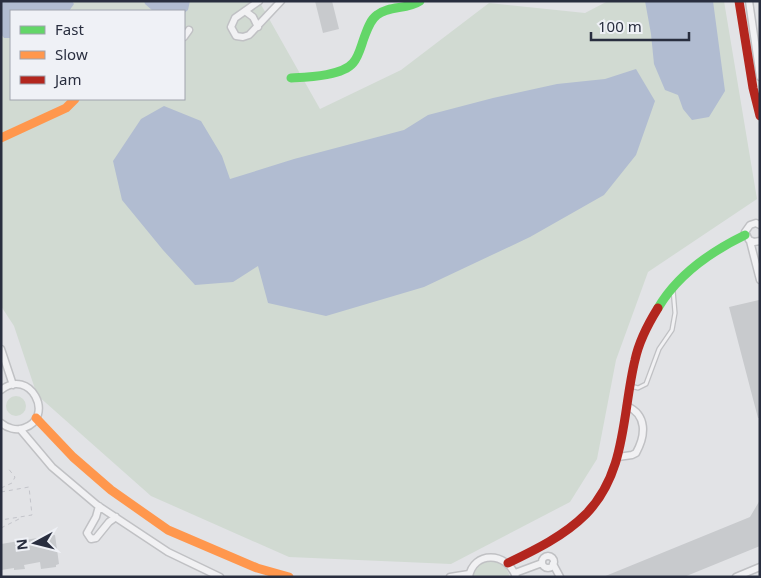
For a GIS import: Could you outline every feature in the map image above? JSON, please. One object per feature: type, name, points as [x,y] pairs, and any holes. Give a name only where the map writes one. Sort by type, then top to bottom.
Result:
[{"type":"street","points":[[259,1],[233,20],[231,27],[233,33],[239,37],[246,37],[258,27],[279,2]]},
{"type":"street","points":[[291,78],[330,72],[349,66],[354,60],[372,19],[381,12],[412,6],[420,1]]},
{"type":"street","points":[[739,1],[753,88],[760,116]]},
{"type":"street","points":[[749,1],[760,77]]},
{"type":"street","points":[[245,11],[253,17],[258,27]]},
{"type":"street","points":[[185,36],[189,30]]},
{"type":"street","points":[[1,138],[66,108],[74,100]]},
{"type":"street","points":[[759,224],[752,223],[747,226],[748,238],[759,277]]},
{"type":"street","points":[[748,238],[754,242],[760,241]]},
{"type":"street","points":[[508,562],[569,529],[580,520],[604,490],[612,475],[622,440],[634,358],[640,340],[664,298],[689,270],[716,250],[748,238]]},
{"type":"street","points":[[1,349],[13,385]]},
{"type":"street","points":[[1,390],[13,385],[28,387],[35,394],[39,408],[36,418],[29,425],[20,429],[10,428],[1,423]]},
{"type":"street","points":[[618,457],[636,453],[643,428],[639,414],[635,409],[627,406]]},
{"type":"street","points":[[36,418],[73,456],[111,490],[168,530],[257,568],[289,577]]},
{"type":"street","points":[[20,429],[52,467],[99,506],[168,552],[220,577]]},
{"type":"street","points":[[99,506],[96,517],[87,533],[91,539],[96,538],[108,522],[116,517]]},
{"type":"street","points":[[547,577],[542,560],[546,556],[552,558],[560,577]]},
{"type":"street","points":[[450,577],[469,575],[473,567],[480,560],[489,557],[499,558],[508,562],[515,575],[543,565],[548,568],[553,564]]},
{"type":"street","points":[[740,576],[760,567]]},
{"type":"lane","points":[[630,386],[638,388],[646,384],[659,349],[672,330],[675,312],[672,289]]},
{"type":"path","points":[[1,488],[12,483],[15,477],[7,467]]},
{"type":"path","points":[[1,492],[30,487],[32,515],[1,520]]},
{"type":"path","points":[[1,528],[24,517]]},
{"type":"shaded area","points":[[1,1],[259,1],[320,109],[401,70],[489,3],[585,13],[608,1],[724,1],[757,199],[648,272],[616,360],[597,459],[570,502],[451,564],[289,557],[151,496],[37,395],[14,326],[1,306]]},
{"type":"shaded area","points":[[16,396],[23,399],[26,406],[23,413],[16,416],[9,413],[6,406],[9,399]]},
{"type":"shaded area","points":[[486,560],[501,564],[510,577],[471,577],[475,567]]},
{"type":"water","points":[[1,1],[72,1],[74,4],[70,10],[10,10],[10,38],[4,38],[1,34]]},
{"type":"water","points":[[144,1],[190,1],[188,10],[185,12],[185,10],[152,10]]},
{"type":"water","points":[[645,1],[713,1],[725,91],[709,117],[692,120],[683,109],[678,95],[665,90],[654,64]]},
{"type":"water","points":[[636,69],[655,101],[636,155],[604,195],[530,237],[424,287],[326,316],[268,303],[258,266],[233,282],[195,285],[122,200],[113,161],[141,119],[164,106],[201,121],[222,156],[230,179],[294,159],[404,130],[428,115],[557,84],[605,79]]},
{"type":"building","points":[[315,1],[332,1],[339,29],[323,33]]},
{"type":"building","points":[[759,300],[760,418],[758,418],[729,307]]},
{"type":"building","points":[[760,500],[760,546],[684,577],[603,577],[750,517]]},
{"type":"building","points":[[55,535],[59,564],[56,567],[41,569],[40,562],[24,565],[25,569],[1,570],[1,544]]},
{"type":"traffic: fast","points":[[291,78],[324,75],[341,71],[348,67],[357,57],[371,22],[375,17],[387,10],[409,6],[420,1]]},
{"type":"traffic: fast","points":[[658,308],[685,274],[719,249],[745,235]]},
{"type":"traffic: slow","points":[[1,138],[66,108],[74,100]]},
{"type":"traffic: slow","points":[[36,418],[73,457],[111,490],[168,530],[257,568],[289,577]]},
{"type":"traffic: jam","points":[[739,1],[753,88],[760,116]]},
{"type":"traffic: jam","points":[[508,563],[559,536],[586,514],[599,497],[609,480],[616,461],[639,346],[658,308]]}]
